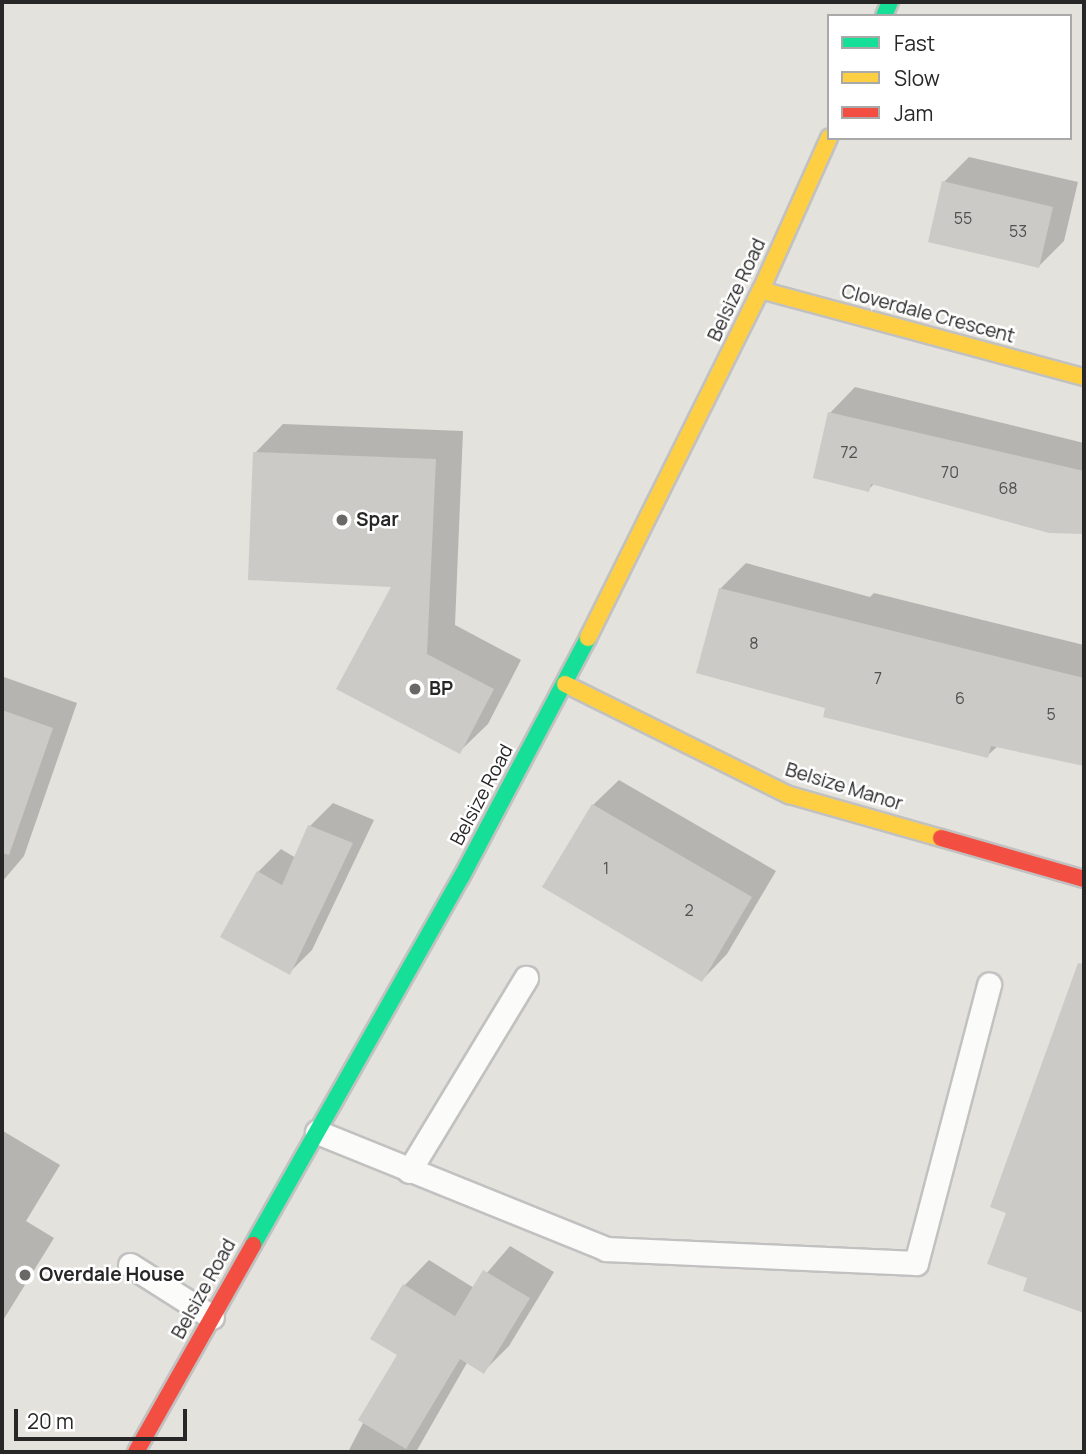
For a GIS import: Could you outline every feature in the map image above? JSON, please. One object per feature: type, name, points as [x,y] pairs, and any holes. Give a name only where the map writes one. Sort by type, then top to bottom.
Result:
[{"type":"street","name":"Belsize Road","points":[[136,1452],[565,684],[761,290],[828,140]]},
{"type":"street","name":"Cloverdale Crescent","points":[[761,290],[1084,377]]},
{"type":"street","name":"Belsize Manor","points":[[565,684],[789,795],[1084,879]]},
{"type":"lane","points":[[409,1171],[527,978]]},
{"type":"lane","points":[[317,1132],[606,1249],[916,1263],[989,984]]},
{"type":"lane","points":[[130,1265],[212,1317]]},
{"type":"building","points":[[942,181],[1053,207],[1039,268],[928,242]]},
{"type":"building","points":[[828,412],[1084,471],[1084,534],[1049,533],[871,484],[869,492],[813,478]]},
{"type":"building","name":"Spar","points":[[253,452],[436,459],[427,654],[494,689],[460,754],[336,689],[391,587],[248,580]]},
{"type":"building","points":[[719,588],[1084,678],[1084,766],[991,746],[988,758],[823,717],[825,708],[696,673]]},
{"type":"building","points":[[2,710],[53,728],[9,855],[2,853]]},
{"type":"building","points":[[592,804],[752,897],[702,982],[542,887]]},
{"type":"building","points":[[308,825],[353,843],[290,975],[220,937],[257,871],[282,885]]},
{"type":"building","points":[[1078,963],[1084,964],[1084,1313],[1023,1291],[1027,1278],[987,1264],[1006,1213],[990,1207]]},
{"type":"building","points":[[483,1270],[530,1298],[484,1374],[460,1359],[406,1449],[358,1420],[397,1355],[370,1339],[403,1284],[455,1316]]},
{"type":"traffic: fast","points":[[885,14],[890,2]]},
{"type":"traffic: fast","points":[[253,1245],[462,876],[588,638]]},
{"type":"traffic: slow","points":[[588,638],[761,290],[828,140]]},
{"type":"traffic: slow","points":[[761,290],[1084,377]]},
{"type":"traffic: slow","points":[[565,684],[789,795],[941,838]]},
{"type":"traffic: jam","points":[[941,838],[1084,879]]},
{"type":"traffic: jam","points":[[136,1452],[253,1245]]},
{"type":"place","name":"Spar","points":[[342,520]]},
{"type":"place","name":"BP","points":[[415,689]]},
{"type":"place","name":"Overdale House","points":[[25,1275]]}]
